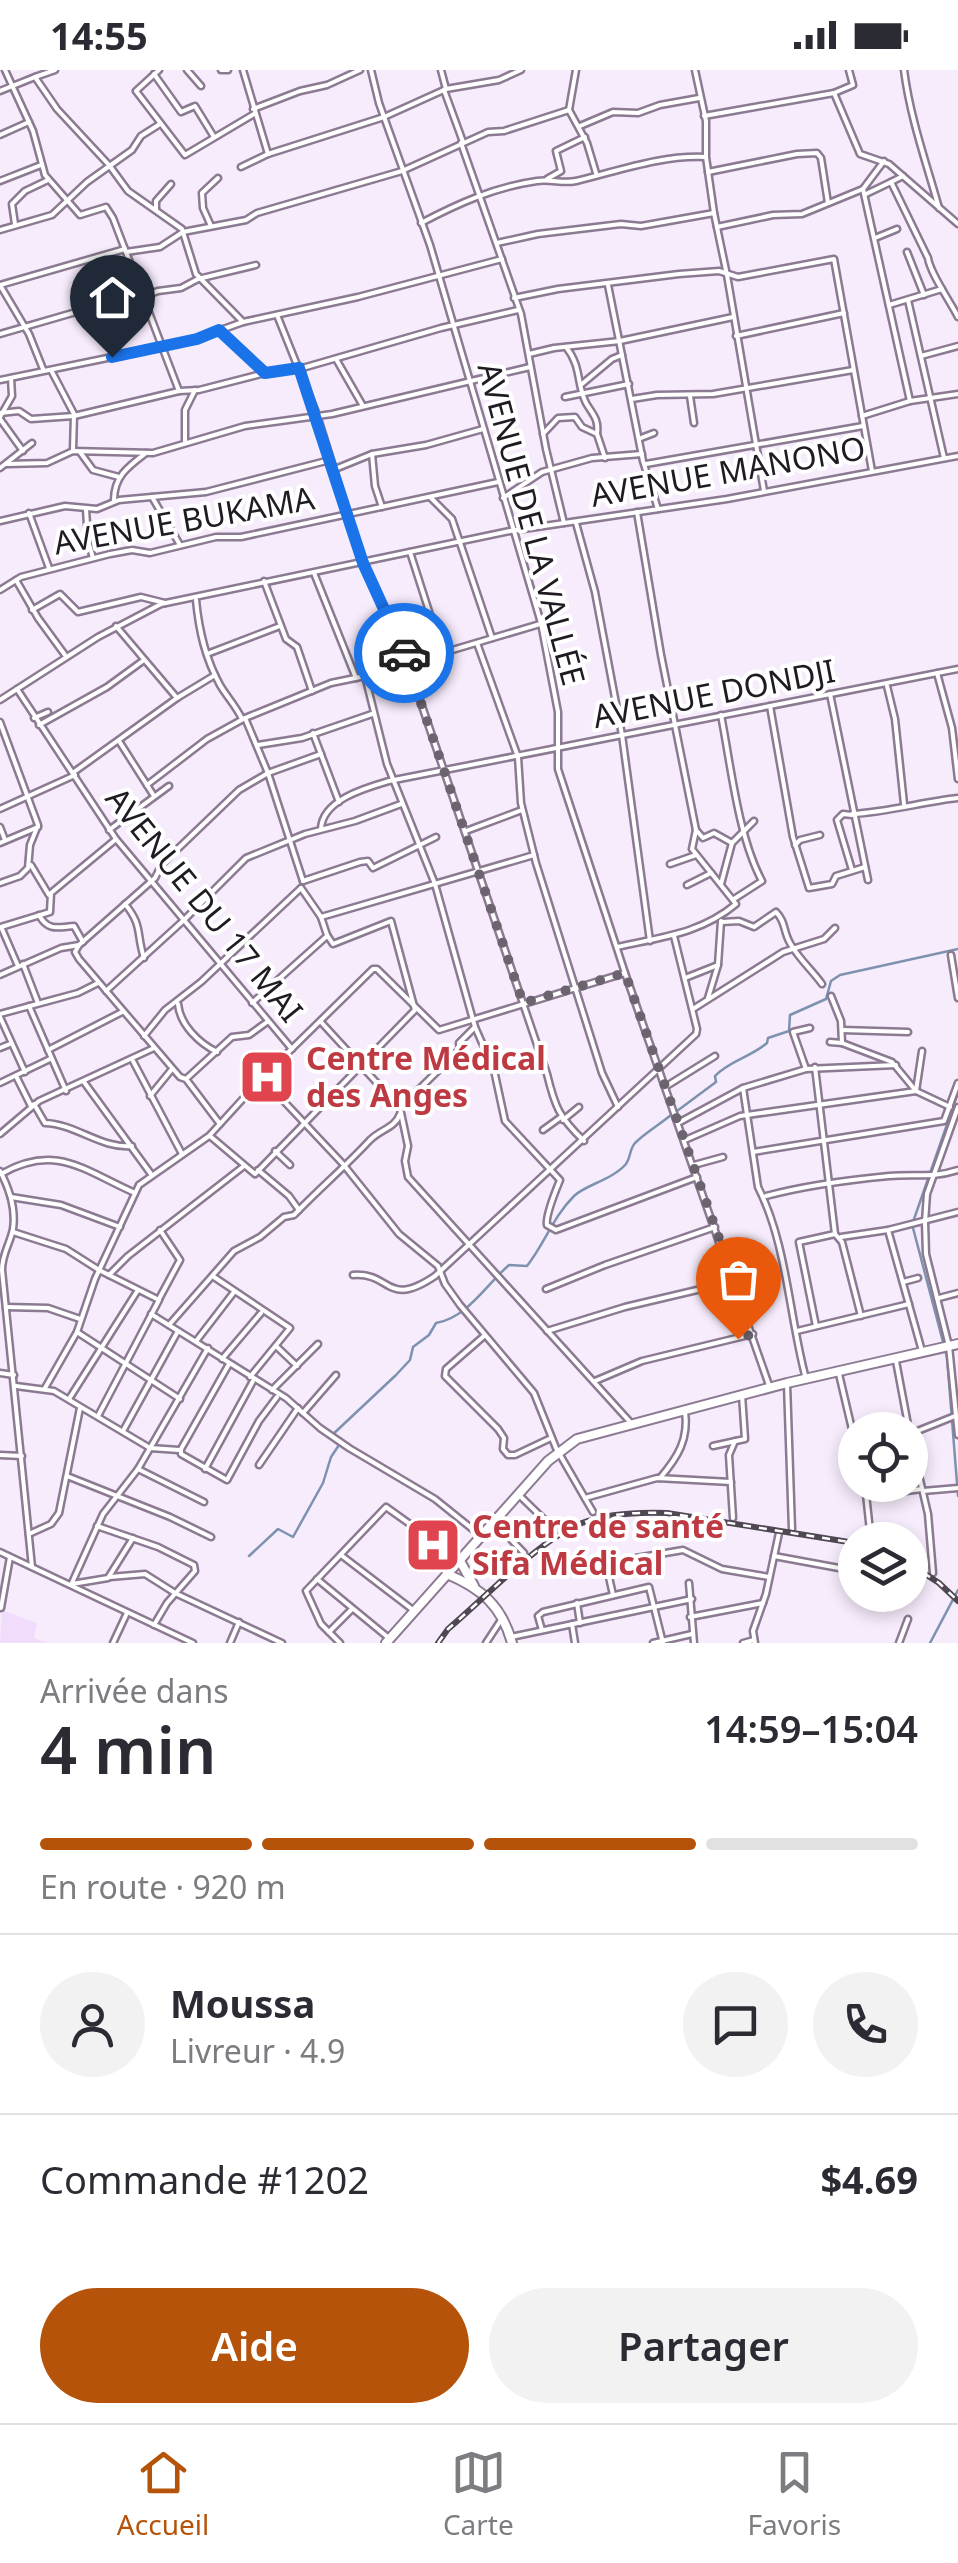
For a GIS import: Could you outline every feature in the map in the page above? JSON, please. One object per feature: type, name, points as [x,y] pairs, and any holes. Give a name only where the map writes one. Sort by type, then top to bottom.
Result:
[{"type":"main road","points":[[388,1641],[517,1494],[558,1451],[582,1436],[949,1346]]},
{"type":"main road","points":[[460,1560],[474,1586],[503,1616],[511,1640]]},
{"type":"main road","points":[[447,1574],[474,1586]]},
{"type":"street","points":[[6,70],[48,180],[82,216],[108,208],[178,391]]},
{"type":"street","points":[[0,90],[55,70]]},
{"type":"street","points":[[187,70],[201,86]]},
{"type":"street","points":[[243,70],[268,154]]},
{"type":"street","points":[[214,137],[195,106],[181,112],[156,72],[136,92],[185,155],[214,137],[254,111],[360,70]]},
{"type":"street","name":"AVENUE DE LA VALLÉE","points":[[371,70],[422,223],[541,624],[558,712],[558,768],[770,1388]]},
{"type":"street","points":[[441,70],[518,310],[564,522]]},
{"type":"street","points":[[241,167],[268,154],[384,118],[445,89],[499,80],[521,70]]},
{"type":"street","points":[[576,70],[569,110],[580,126],[597,175]]},
{"type":"street","points":[[695,70],[714,213],[764,491]]},
{"type":"street","points":[[704,116],[834,93],[853,86],[849,70]]},
{"type":"street","points":[[904,70],[908,105],[939,208]]},
{"type":"street","points":[[35,78],[56,110],[128,191],[176,222],[195,271],[243,322]]},
{"type":"street","points":[[834,93],[860,154],[884,161],[958,224]]},
{"type":"street","points":[[580,126],[612,112],[638,113],[662,104],[700,98]]},
{"type":"street","points":[[119,478],[93,470],[77,451],[74,416],[0,285],[126,250],[160,248],[183,232],[246,220],[256,213],[402,170],[490,131],[569,110]]},
{"type":"street","points":[[0,135],[29,122]]},
{"type":"street","points":[[0,230],[50,216],[160,124]]},
{"type":"street","points":[[547,180],[561,171],[556,150],[584,137]]},
{"type":"street","points":[[708,172],[816,153],[821,158],[828,203]]},
{"type":"street","points":[[422,223],[478,194],[547,180],[570,183],[670,158],[706,157]]},
{"type":"street","points":[[884,161],[864,191],[910,400]]},
{"type":"street","points":[[0,181],[41,165]]},
{"type":"street","points":[[717,228],[773,215],[802,214],[903,176]]},
{"type":"street","points":[[211,226],[202,192],[218,178]]},
{"type":"street","points":[[14,224],[12,204],[25,190],[48,180]]},
{"type":"street","points":[[891,182],[930,269],[958,317]]},
{"type":"street","points":[[156,210],[156,201],[171,184]]},
{"type":"street","points":[[496,242],[621,224],[641,226],[714,213]]},
{"type":"street","points":[[874,238],[896,229]]},
{"type":"street","points":[[907,252],[924,295]]},
{"type":"street","points":[[0,380],[197,339],[243,322],[502,258]]},
{"type":"street","points":[[514,298],[679,274],[719,272],[743,276],[834,259],[872,471]]},
{"type":"street","points":[[0,334],[256,265]]},
{"type":"street","points":[[608,284],[644,464],[658,509]]},
{"type":"street","points":[[889,305],[944,289]]},
{"type":"street","points":[[908,300],[944,458]]},
{"type":"street","points":[[1,415],[19,412],[30,419],[74,416],[299,368],[518,310]]},
{"type":"street","points":[[736,336],[845,313]]},
{"type":"street","points":[[277,315],[317,415],[363,563],[407,664],[466,831],[552,1100],[562,1118],[584,1141]]},
{"type":"street","points":[[529,354],[620,341],[734,316]]},
{"type":"street","points":[[219,330],[265,373]]},
{"type":"street","points":[[920,356],[958,346]]},
{"type":"street","points":[[566,347],[578,363],[605,458]]},
{"type":"street","points":[[582,384],[612,359],[624,355]]},
{"type":"street","points":[[336,359],[364,406]]},
{"type":"street","points":[[7,464],[48,463],[77,451],[146,453],[244,426],[364,406],[530,367]]},
{"type":"street","points":[[632,399],[745,390],[853,370]]},
{"type":"street","points":[[1,415],[13,391],[12,378]]},
{"type":"street","points":[[565,397],[629,384]]},
{"type":"street","points":[[186,444],[185,410],[196,390]]},
{"type":"street","points":[[862,416],[910,400],[958,394]]},
{"type":"street","points":[[690,396],[694,422]]},
{"type":"street","points":[[1,415],[22,450]]},
{"type":"street","points":[[543,434],[558,418],[570,416],[596,434]]},
{"type":"street","points":[[644,464],[862,426]]},
{"type":"street","points":[[335,469],[372,454],[416,448],[483,429]]},
{"type":"street","points":[[640,438],[654,433]]},
{"type":"street","points":[[0,468],[32,443]]},
{"type":"street","points":[[114,501],[119,478],[146,453]]},
{"type":"street","points":[[372,454],[382,507]]},
{"type":"street","points":[[503,498],[535,475],[592,458],[642,454]]},
{"type":"street","name":"AVENUE MANONO","points":[[0,700],[116,626],[166,603],[514,530],[958,457]]},
{"type":"street","points":[[0,522],[64,506],[102,508],[114,501],[218,490],[331,460]]},
{"type":"street","name":"AVENUE BUKAMA","points":[[0,590],[49,568],[125,550],[150,554],[216,537],[241,537],[498,482]]},
{"type":"street","points":[[152,497],[180,546]]},
{"type":"street","points":[[430,497],[452,519],[492,638]]},
{"type":"street","points":[[86,509],[93,558]]},
{"type":"street","points":[[617,947],[674,936],[720,919],[735,905],[692,848],[696,830],[637,512]]},
{"type":"street","points":[[29,513],[49,568]]},
{"type":"street","points":[[575,521],[592,582],[622,735],[650,941]]},
{"type":"street","points":[[410,552],[442,652]]},
{"type":"street","points":[[314,573],[356,678]]},
{"type":"street","points":[[16,580],[32,610],[66,656]]},
{"type":"street","points":[[264,581],[286,641],[297,647],[312,691]]},
{"type":"street","points":[[32,610],[60,594],[78,612],[142,597],[166,603]]},
{"type":"street","points":[[195,599],[198,631],[207,654],[258,744],[302,884],[327,935],[332,944],[391,921],[416,1010]]},
{"type":"street","points":[[147,785],[207,739],[244,718],[331,682],[365,676],[541,624]]},
{"type":"street","points":[[116,626],[176,698]]},
{"type":"street","points":[[207,654],[280,626]]},
{"type":"street","points":[[477,642],[517,755],[522,810],[574,988],[602,1074],[618,1107]]},
{"type":"street","points":[[39,726],[107,687],[144,660]]},
{"type":"street","name":"AVENUE DONDJI","points":[[339,802],[393,780],[958,669]]},
{"type":"street","points":[[937,673],[952,728],[958,779]]},
{"type":"street","points":[[0,809],[74,774],[176,698],[216,675]]},
{"type":"street","points":[[365,676],[400,804],[434,884],[475,1027],[493,1067],[506,1122],[559,1182],[546,1222],[556,1230],[698,1177]]},
{"type":"street","points":[[887,684],[895,719],[904,804]]},
{"type":"street","name":"AVENUE DU 17 MAI","points":[[17,689],[116,839],[292,1049]]},
{"type":"street","points":[[830,694],[868,880]]},
{"type":"street","points":[[770,706],[795,846],[811,890],[833,883],[836,876],[866,867]]},
{"type":"street","points":[[34,718],[48,712]]},
{"type":"street","points":[[258,744],[286,742],[374,714]]},
{"type":"street","points":[[720,715],[745,831],[762,881],[734,899]]},
{"type":"street","points":[[0,722],[38,828],[30,845],[30,863],[49,895],[51,911],[1,926],[38,1004]]},
{"type":"street","points":[[313,733],[339,802],[321,820],[321,829]]},
{"type":"street","points":[[119,741],[154,796]]},
{"type":"street","points":[[220,1124],[186,1079],[172,1069],[114,1004],[75,954],[81,944],[156,878],[162,864],[220,805],[268,773],[321,754]]},
{"type":"street","points":[[110,830],[169,786]]},
{"type":"street","points":[[852,870],[837,820],[843,814],[883,812],[904,804],[958,798]]},
{"type":"street","points":[[106,991],[242,860],[291,839],[400,804]]},
{"type":"street","points":[[466,831],[522,810]]},
{"type":"street","points":[[720,884],[732,843],[754,821]]},
{"type":"street","points":[[0,826],[3,842],[38,828]]},
{"type":"street","points":[[696,830],[703,838],[714,833],[732,843]]},
{"type":"street","points":[[795,846],[798,841],[820,834]]},
{"type":"street","points":[[144,1036],[165,1010],[302,884],[360,862],[368,862],[373,868],[436,837]]},
{"type":"street","points":[[49,895],[116,839]]},
{"type":"street","points":[[670,864],[696,854]]},
{"type":"street","points":[[321,917],[534,855]]},
{"type":"street","points":[[0,883],[20,876],[30,863]]},
{"type":"street","points":[[687,885],[711,873]]},
{"type":"street","points":[[125,904],[139,922],[144,958]]},
{"type":"street","points":[[720,919],[738,920],[754,927],[776,912],[793,948],[822,984]]},
{"type":"street","points":[[38,914],[49,926],[74,926],[81,944]]},
{"type":"street","points":[[708,999],[718,965],[720,919]]},
{"type":"street","points":[[692,1009],[793,948],[824,939],[835,928]]},
{"type":"street","points":[[252,1003],[327,935]]},
{"type":"street","points":[[353,1275],[368,1276],[400,1292],[419,1286],[440,1272],[697,1032],[674,936]]},
{"type":"street","points":[[0,976],[81,944]]},
{"type":"street","points":[[951,955],[958,998]]},
{"type":"street","points":[[684,978],[718,965]]},
{"type":"street","points":[[45,1388],[82,1320],[135,1192],[151,1174],[209,1136],[372,970],[377,969],[439,1030],[625,973]]},
{"type":"street","points":[[25,1072],[0,1016],[78,994],[98,983]]},
{"type":"street","points":[[831,996],[842,1043]]},
{"type":"street","points":[[178,1002],[181,1021],[210,1050],[217,1052]]},
{"type":"street","points":[[110,1019],[114,1004]]},
{"type":"street","points":[[29,1006],[66,1091]]},
{"type":"street","points":[[209,1136],[253,1174],[416,1010]]},
{"type":"street","points":[[48,1050],[122,1012]]},
{"type":"street","points":[[320,1021],[400,1111],[408,1146],[406,1174],[631,1423]]},
{"type":"street","points":[[186,1079],[232,1037],[249,1035],[267,1022]]},
{"type":"street","points":[[168,1325],[234,1251],[299,1210],[383,1128],[394,1124],[400,1111],[460,1049],[458,1043],[475,1027]]},
{"type":"street","points":[[806,1068],[793,1032],[810,1028]]},
{"type":"street","points":[[842,1030],[908,1032]]},
{"type":"street","points":[[830,1042],[842,1043],[896,1065],[916,1090],[957,1109],[929,1177],[925,1222],[926,1254],[949,1346],[958,1436]]},
{"type":"street","points":[[0,1048],[10,1044]]},
{"type":"street","points":[[0,1134],[33,1105],[154,1048]]},
{"type":"street","points":[[916,1090],[922,1051]]},
{"type":"street","points":[[665,1087],[714,1056]]},
{"type":"street","points":[[0,1082],[51,1059]]},
{"type":"street","points":[[133,1060],[182,1154]]},
{"type":"street","points":[[678,1123],[742,1088],[806,1068],[896,1065]]},
{"type":"street","points":[[814,1067],[838,1236],[861,1316]]},
{"type":"street","points":[[150,1096],[172,1069]]},
{"type":"street","points":[[16,1076],[45,1123],[71,1126],[118,1146],[132,1146]]},
{"type":"street","points":[[262,1078],[345,1167],[400,1234],[436,1263],[444,1284],[534,1393],[551,1438],[594,1512]]},
{"type":"street","points":[[84,1082],[151,1174]]},
{"type":"street","points":[[753,1152],[944,1121],[958,1083]]},
{"type":"street","points":[[742,1088],[758,1187],[764,1196],[806,1379]]},
{"type":"street","points":[[684,1140],[747,1115],[916,1090]]},
{"type":"street","points":[[543,1130],[579,1107]]},
{"type":"street","points":[[275,1151],[290,1165]]},
{"type":"street","points":[[693,1165],[723,1157]]},
{"type":"street","points":[[32,1567],[16,1386],[2,1293],[3,1254],[12,1232],[10,1197],[1,1172],[32,1160],[56,1158],[135,1192]]},
{"type":"street","points":[[109,1276],[160,1230],[244,1166]]},
{"type":"street","points":[[258,1170],[289,1196],[299,1210]]},
{"type":"street","points":[[764,1196],[830,1182],[900,1175],[929,1177],[958,1170]]},
{"type":"street","points":[[10,1197],[61,1205],[120,1228]]},
{"type":"street","points":[[816,1326],[799,1242],[888,1230],[958,1212]]},
{"type":"street","points":[[546,1289],[716,1227]]},
{"type":"street","points":[[98,1416],[180,1260],[160,1230]]},
{"type":"street","points":[[888,1230],[922,1353]]},
{"type":"street","points":[[12,1232],[66,1248],[109,1276],[158,1300]]},
{"type":"street","points":[[205,1468],[252,1378],[290,1328],[212,1276]]},
{"type":"street","points":[[903,1282],[918,1278]]},
{"type":"street","points":[[548,1331],[626,1307],[735,1282]]},
{"type":"street","points":[[69,1399],[138,1290]]},
{"type":"street","points":[[196,1341],[234,1292]]},
{"type":"street","points":[[937,1299],[958,1293]]},
{"type":"street","points":[[797,1331],[909,1304]]},
{"type":"street","points":[[6,1307],[48,1308],[82,1320]]},
{"type":"street","points":[[222,1359],[262,1312]]},
{"type":"street","points":[[151,1314],[279,1395],[331,1435],[435,1498],[481,1536]]},
{"type":"street","points":[[123,1431],[178,1331]]},
{"type":"street","points":[[76,1332],[180,1398]]},
{"type":"street","points":[[594,1382],[642,1361],[753,1334]]},
{"type":"street","points":[[485,1336],[446,1368],[445,1376],[492,1422],[503,1436],[508,1456],[551,1438]]},
{"type":"street","points":[[271,1391],[318,1344]]},
{"type":"street","points":[[276,1346],[297,1366]]},
{"type":"street","points":[[72,1584],[97,1526],[138,1470],[208,1348]]},
{"type":"street","points":[[895,1359],[906,1412]]},
{"type":"street","points":[[180,1450],[229,1364]]},
{"type":"street","points":[[839,1372],[848,1412]]},
{"type":"street","points":[[0,1373],[14,1375]]},
{"type":"street","points":[[260,1465],[301,1410],[336,1376]]},
{"type":"street","points":[[787,1383],[792,1530]]},
{"type":"street","points":[[16,1386],[45,1388],[69,1399],[150,1448],[180,1450]]},
{"type":"street","points":[[180,1450],[227,1480],[259,1421],[279,1395]]},
{"type":"street","points":[[713,1446],[745,1438],[742,1395]]},
{"type":"street","points":[[29,1534],[57,1517],[81,1406]]},
{"type":"street","points":[[660,1478],[682,1447],[687,1426],[685,1409]]},
{"type":"street","points":[[928,1427],[955,1416]]},
{"type":"street","points":[[733,1518],[729,1455],[735,1441]]},
{"type":"street","points":[[0,1456],[22,1456]]},
{"type":"street","points":[[138,1470],[204,1502]]},
{"type":"street","points":[[67,1476],[211,1537]]},
{"type":"street","points":[[585,1498],[660,1478],[731,1482]]},
{"type":"street","points":[[928,1490],[958,1488]]},
{"type":"street","points":[[517,1494],[554,1530]]},
{"type":"street","points":[[925,1502],[934,1573]]},
{"type":"street","points":[[335,1642],[306,1593],[389,1506],[460,1560]]},
{"type":"street","points":[[494,1522],[524,1554]]},
{"type":"street","points":[[97,1526],[194,1566],[195,1571],[154,1625]]},
{"type":"street","points":[[743,1643],[755,1642],[754,1628],[779,1533]]},
{"type":"street","points":[[110,1577],[133,1538]]},
{"type":"street","points":[[636,1558],[682,1550],[722,1569],[770,1577]]},
{"type":"street","points":[[0,1552],[193,1643]]},
{"type":"street","points":[[340,1554],[413,1610]]},
{"type":"street","points":[[774,1556],[838,1569]]},
{"type":"street","points":[[2,1608],[1,1590],[10,1557]]},
{"type":"street","points":[[607,1568],[613,1595]]},
{"type":"street","points":[[72,1584],[145,1574],[176,1593],[282,1643]]},
{"type":"street","points":[[317,1579],[388,1641]]},
{"type":"street","points":[[689,1582],[694,1643]]},
{"type":"street","points":[[542,1630],[540,1613],[649,1587],[663,1642]]},
{"type":"street","points":[[511,1640],[692,1599]]},
{"type":"street","points":[[576,1603],[580,1623]]},
{"type":"street","points":[[690,1617],[763,1603]]},
{"type":"street","points":[[329,1632],[352,1609]]},
{"type":"street","points":[[113,1643],[127,1612]]},
{"type":"street","points":[[486,1643],[503,1616]]},
{"type":"street","points":[[899,1643],[908,1619]]},
{"type":"street","points":[[230,1643],[239,1622]]},
{"type":"street","points":[[572,1624],[575,1643]]},
{"type":"street","points":[[654,1643],[692,1634]]},
{"type":"shaded area","points":[[2,1610],[37,1623],[34,1638],[48,1643],[0,1643]]},
{"type":"waterway","points":[[677,1111],[716,1082],[715,1076],[721,1071],[761,1048],[768,1038],[789,1031],[790,1015],[826,999],[831,981],[840,975],[958,949]]},
{"type":"waterway","points":[[953,1107],[958,1093]]},
{"type":"waterway","points":[[913,1222],[951,1113]]},
{"type":"waterway","points":[[249,1556],[278,1529],[293,1537],[339,1445],[330,1437],[410,1360],[413,1347],[429,1335],[436,1323],[467,1308],[509,1265],[527,1266],[574,1196],[620,1170],[635,1143],[671,1115]]},
{"type":"waterway","points":[[913,1228],[947,1357],[958,1496]]},
{"type":"waterway","points":[[930,1643],[958,1590]]},
{"type":"railway","points":[[438,1643],[448,1629],[531,1555],[566,1531],[603,1517],[667,1513],[838,1540]]},
{"type":"railway","points":[[928,1576],[958,1601]]},
{"type":"way so far","points":[[404,653],[523,1003],[625,973],[753,1334],[738,1339]]},
{"type":"place","name":"Centre Médical des Anges","points":[[267,1077]]},
{"type":"place","name":"Centre de santé Sifa Médical","points":[[433,1545]]},
{"type":"route","points":[[112,357],[197,339],[219,330],[265,373],[299,368],[363,563],[404,653]]}]
